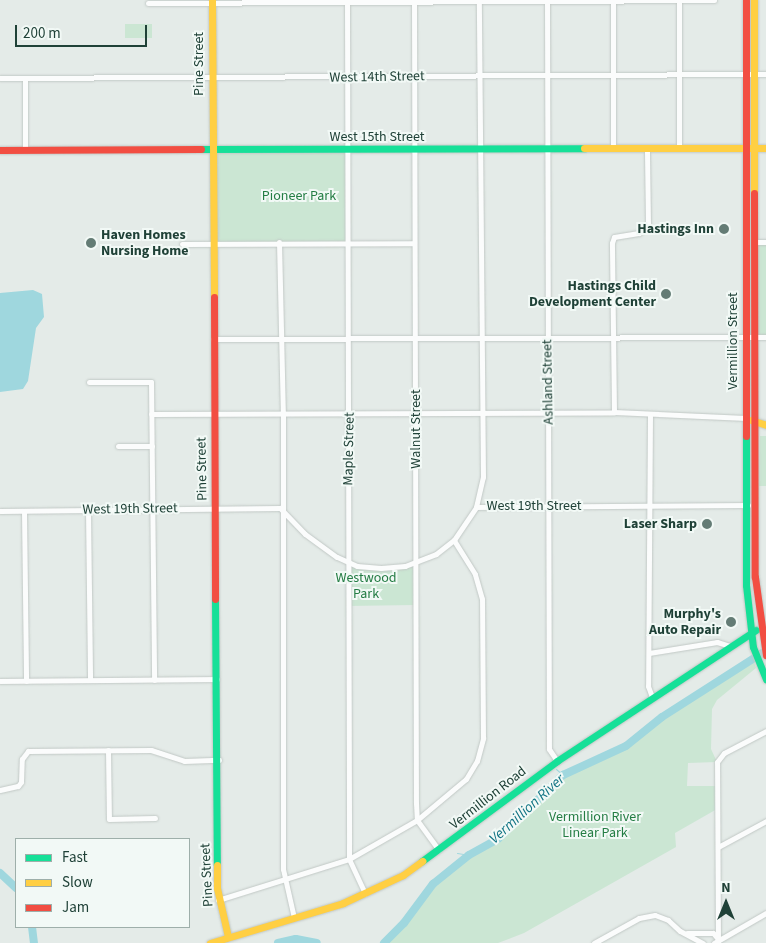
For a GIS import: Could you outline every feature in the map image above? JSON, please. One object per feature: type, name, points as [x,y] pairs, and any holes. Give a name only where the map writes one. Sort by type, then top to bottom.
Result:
[{"type":"main road","name":"Vermillion Street","points":[[746,0],[750,74]]},
{"type":"main road","name":"Vermillion Street","points":[[754,0],[750,74],[750,148],[754,242],[755,577],[762,643],[766,655]]},
{"type":"main road","name":"Pine Street","points":[[212,2],[212,339],[218,679],[218,900],[228,937]]},
{"type":"main road","name":"Vermillion Street","points":[[750,148],[746,242],[746,585],[753,647],[766,680]]},
{"type":"main road","name":"West 15th Street","points":[[0,150],[766,148]]},
{"type":"main road","points":[[746,418],[766,425]]},
{"type":"main road","name":"Vermillion Road","points":[[210,943],[365,894],[403,875],[557,762],[750,631],[760,628]]},
{"type":"main road","points":[[730,646],[742,643],[753,647]]},
{"type":"street","points":[[148,4],[479,0],[714,0]]},
{"type":"street","points":[[476,507],[483,477],[480,337],[479,0]]},
{"type":"street","name":"Ashland Street","points":[[547,0],[549,749],[557,762]]},
{"type":"street","points":[[679,0],[679,148]]},
{"type":"street","points":[[613,1],[614,148]]},
{"type":"street","name":"Maple Street","points":[[346,2],[346,242],[349,413],[347,562],[349,859],[365,894]]},
{"type":"street","name":"Walnut Street","points":[[414,2],[413,149],[417,820]]},
{"type":"street","name":"West 14th Street","points":[[0,78],[211,79],[480,75],[766,74]]},
{"type":"street","points":[[25,78],[25,150]]},
{"type":"street","points":[[614,412],[612,243],[614,237],[639,233],[648,224],[647,148]]},
{"type":"street","points":[[182,244],[278,242],[414,243]]},
{"type":"street","points":[[278,242],[283,413],[280,508],[284,881],[294,918]]},
{"type":"street","points":[[746,242],[766,242]]},
{"type":"street","points":[[212,339],[766,337]]},
{"type":"street","points":[[89,382],[151,382],[154,680]]},
{"type":"street","points":[[151,414],[614,412],[746,418]]},
{"type":"street","points":[[650,415],[648,686],[652,697]]},
{"type":"street","points":[[118,446],[152,446]]},
{"type":"street","name":"West 19th Street","points":[[0,511],[280,508],[322,548],[347,562],[380,568],[415,563],[436,554],[454,540],[476,507],[755,506]]},
{"type":"street","points":[[88,510],[90,680]]},
{"type":"street","points":[[24,511],[26,681]]},
{"type":"street","points":[[218,900],[284,881],[349,859],[417,820],[466,779],[477,761],[483,738],[482,599],[475,574],[454,540]]},
{"type":"street","points":[[648,652],[717,642],[730,646]]},
{"type":"street","points":[[0,681],[218,679]]},
{"type":"street","points":[[717,942],[717,762],[724,753],[766,731]]},
{"type":"street","points":[[108,750],[109,819],[155,818]]},
{"type":"street","points":[[0,790],[18,786],[21,782],[22,759],[28,751],[151,750],[184,761],[218,760]]},
{"type":"street","points":[[417,820],[439,850]]},
{"type":"street","points":[[718,847],[766,822]]},
{"type":"street","points":[[717,942],[766,913]]},
{"type":"street","points":[[594,943],[648,915],[662,917],[680,931],[703,943]]},
{"type":"street","points":[[680,931],[693,934],[713,933],[717,942]]},
{"type":"green space","points":[[125,24],[152,24],[152,38],[125,38]]},
{"type":"green space","name":"Pioneer Park","points":[[212,150],[347,150],[347,244],[212,244]]},
{"type":"green space","points":[[754,242],[766,242],[766,337],[754,337]]},
{"type":"green space","points":[[760,436],[766,436],[766,486],[759,486]]},
{"type":"green space","name":"Westwood Park","points":[[347,563],[371,568],[415,563],[415,605],[347,606]]},
{"type":"green space","name":"Vermillion River Linear Park","points":[[753,659],[756,668],[717,700],[712,709],[711,749],[717,762],[688,763],[687,786],[717,786],[717,809],[675,833],[676,847],[524,933],[498,943],[384,943],[404,923],[433,884],[469,855],[498,839],[563,775],[626,746],[662,717]]},
{"type":"water","points":[[33,290],[42,294],[44,317],[36,328],[28,381],[23,389],[0,392],[0,293]]},
{"type":"waterway","name":"Vermillion River","points":[[384,943],[404,923],[433,884],[469,855],[498,839],[563,775],[626,746],[662,717],[762,653]]},
{"type":"waterway","points":[[556,769],[563,775]]},
{"type":"waterway","points":[[457,853],[469,855]]},
{"type":"waterway","name":"Vermillion River","points":[[0,873],[15,887]]},
{"type":"waterway","name":"Vermillion River","points":[[32,928],[34,943]]},
{"type":"waterway","name":"Vermillion River","points":[[278,943],[296,939],[317,943]]},
{"type":"traffic: fast","points":[[201,149],[584,148]]},
{"type":"traffic: fast","points":[[746,436],[746,585],[753,647],[766,679]]},
{"type":"traffic: fast","points":[[215,599],[217,865]]},
{"type":"traffic: fast","points":[[422,861],[557,761],[756,630]]},
{"type":"traffic: slow","points":[[212,0],[214,297]]},
{"type":"traffic: slow","points":[[754,0],[754,193]]},
{"type":"traffic: slow","points":[[584,148],[766,148]]},
{"type":"traffic: slow","points":[[751,420],[766,425]]},
{"type":"traffic: slow","points":[[210,943],[343,903],[403,875],[422,861]]},
{"type":"traffic: slow","points":[[217,865],[217,888],[228,937]]},
{"type":"traffic: jam","points":[[746,0],[746,436]]},
{"type":"traffic: jam","points":[[0,150],[201,149]]},
{"type":"traffic: jam","points":[[754,193],[755,577],[766,655]]},
{"type":"traffic: jam","points":[[214,297],[215,599]]},
{"type":"place","name":"Hastings Inn","points":[[724,229]]},
{"type":"place","name":"Haven Homes Nursing Home","points":[[91,243]]},
{"type":"place","name":"Hastings Child Development Center","points":[[666,294]]},
{"type":"place","name":"Laser Sharp","points":[[707,524]]},
{"type":"place","name":"Murphy's Auto Repair","points":[[731,622]]}]
